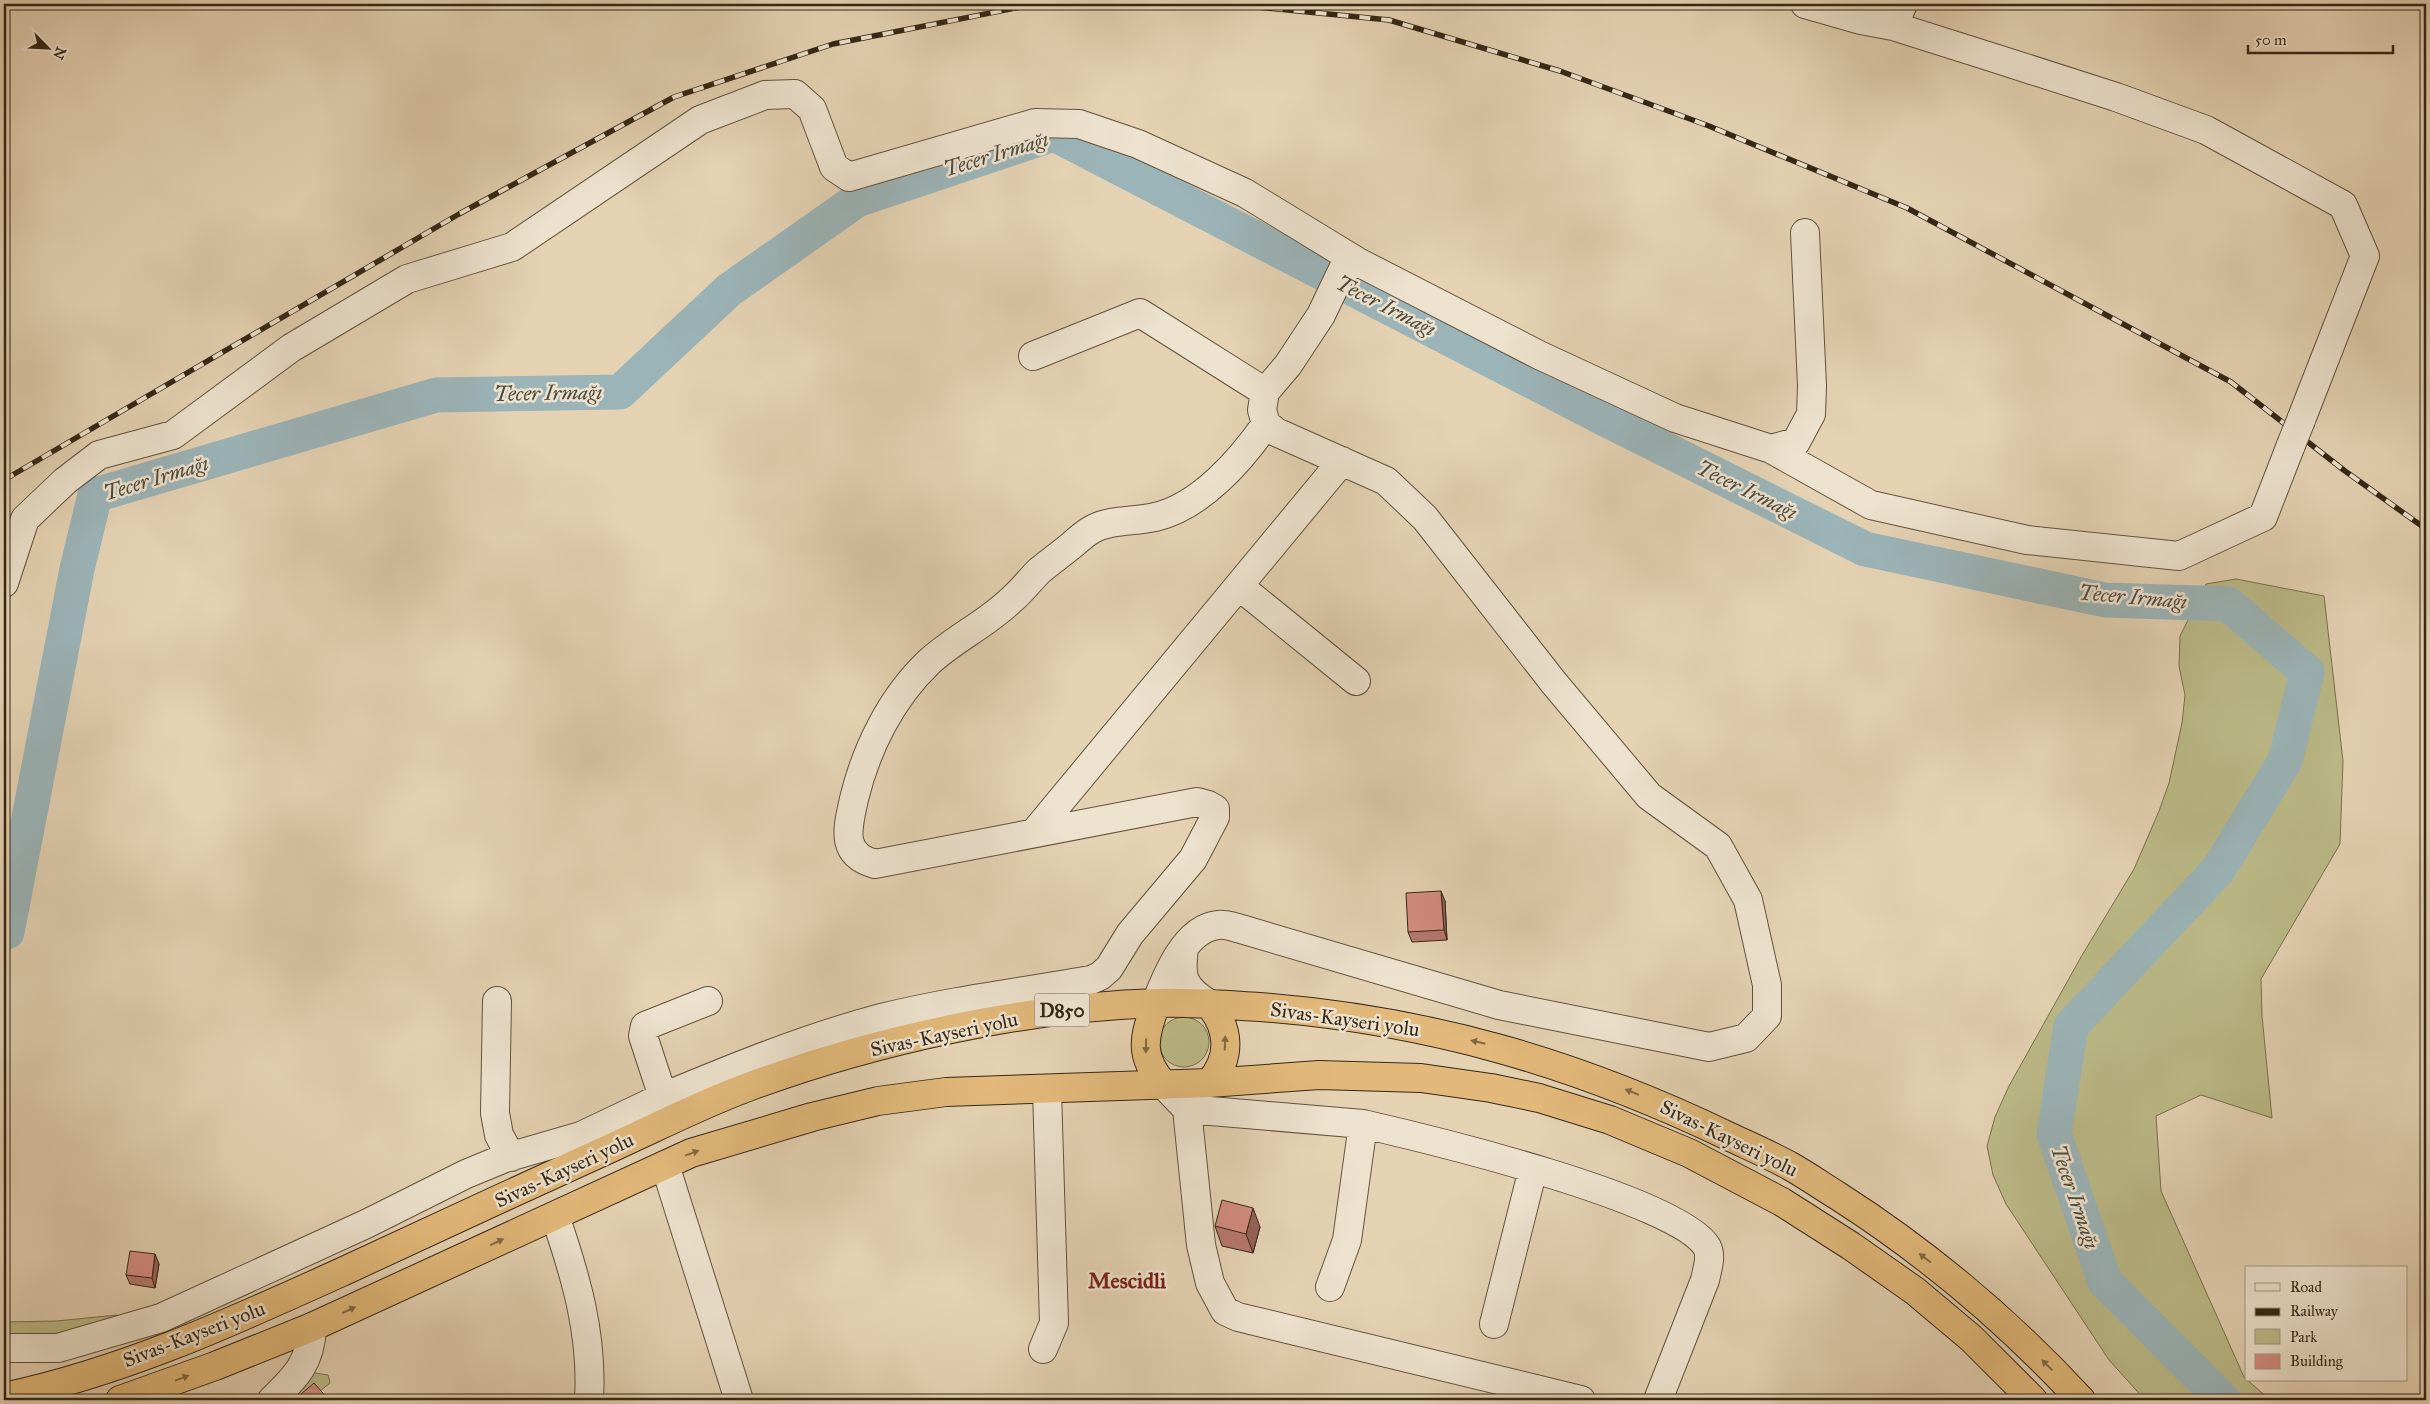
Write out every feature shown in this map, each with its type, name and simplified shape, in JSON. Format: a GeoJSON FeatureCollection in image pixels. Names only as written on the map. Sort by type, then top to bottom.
{"type":"FeatureCollection","features":[{"type":"Feature","properties":{"kind":"highway","name":"Sivas-Kayseri yolu"},"geometry":{"type":"LineString","coordinates":[[4,1397],[94,1373],[220,1327],[667,1109],[745,1088],[839,1056],[940,1032],[1068,1009],[1156,1003],[1208,1003],[1321,1012],[1432,1031],[1492,1045],[1544,1061],[1666,1106],[1790,1166],[1871,1218],[1940,1269],[2010,1328],[2080,1400]]}},
{"type":"Feature","properties":{"kind":"highway"},"geometry":{"type":"LineString","coordinates":[[1156,1003],[1147,1031],[1145,1051],[1151,1068],[1164,1085]]}},
{"type":"Feature","properties":{"kind":"highway"},"geometry":{"type":"LineString","coordinates":[[1208,1003],[1222,1022],[1225,1037],[1224,1058],[1220,1068],[1209,1083]]}},
{"type":"Feature","properties":{"kind":"highway","name":"Sivas-Kayseri yolu"},"geometry":{"type":"LineString","coordinates":[[120,1400],[215,1366],[312,1327],[691,1153],[793,1122],[878,1101],[946,1092],[1209,1083],[1319,1075],[1421,1078],[1491,1088],[1539,1098],[1610,1120],[1689,1153],[1782,1202],[1915,1290],[1972,1338],[2033,1400]]}},
{"type":"Feature","properties":{"kind":"street"},"geometry":{"type":"LineString","coordinates":[[4,583],[25,519],[65,481],[99,455],[173,435],[291,348],[407,279],[512,247],[700,120],[765,95],[795,94],[812,109],[834,167],[849,177],[1035,123],[1079,124],[1138,144],[1245,193],[1351,266],[1675,418],[1772,449],[1871,505],[2027,540],[2179,556],[2263,517],[2365,256],[2343,205],[2206,130],[2116,98],[1898,15],[1861,20],[1805,4]]}},
{"type":"Feature","properties":{"kind":"street"},"geometry":{"type":"LineString","coordinates":[[1772,449],[1796,442],[1811,414],[1812,386],[1805,233]]}},
{"type":"Feature","properties":{"kind":"street"},"geometry":{"type":"LineString","coordinates":[[1156,1003],[1170,971],[1184,948],[1193,938],[1209,927],[1227,925],[1499,1005],[1709,1047],[1746,1038],[1767,1016],[1768,985],[1748,900],[1718,846],[1649,796],[1554,683],[1425,518],[1386,481],[1276,432],[1266,424],[1262,410],[1265,392],[1288,364],[1351,266]]}},
{"type":"Feature","properties":{"kind":"street"},"geometry":{"type":"LineString","coordinates":[[1033,356],[1140,313],[1265,392]]}},
{"type":"Feature","properties":{"kind":"street"},"geometry":{"type":"LineString","coordinates":[[4,1348],[58,1348],[161,1318],[366,1224],[466,1174],[511,1157],[667,1109],[751,1060],[818,1037],[882,1018],[954,1003],[1091,980],[1100,976],[1109,968],[1130,934],[1193,859],[1215,817],[1215,809],[1208,804],[1197,802],[875,864],[865,861],[858,856],[852,848],[847,834],[857,787],[873,742],[889,712],[908,685],[929,662],[991,618],[1039,571],[1092,529],[1112,523],[1154,518],[1169,513],[1188,502],[1240,459],[1266,424]]}},
{"type":"Feature","properties":{"kind":"street"},"geometry":{"type":"LineString","coordinates":[[1034,833],[1342,461]]}},
{"type":"Feature","properties":{"kind":"street"},"geometry":{"type":"LineString","coordinates":[[1239,586],[1356,681]]}},
{"type":"Feature","properties":{"kind":"street"},"geometry":{"type":"LineString","coordinates":[[1184,948],[1182,960],[1184,980],[1192,993],[1208,1003]]}},
{"type":"Feature","properties":{"kind":"street"},"geometry":{"type":"LineString","coordinates":[[667,1109],[643,1036],[646,1026],[708,1000]]}},
{"type":"Feature","properties":{"kind":"street"},"geometry":{"type":"LineString","coordinates":[[497,1001],[495,1113],[499,1135],[511,1157]]}},
{"type":"Feature","properties":{"kind":"street"},"geometry":{"type":"LineString","coordinates":[[1187,1109],[1209,1083]]}},
{"type":"Feature","properties":{"kind":"street"},"geometry":{"type":"LineString","coordinates":[[1164,1085],[1187,1109],[1201,1245],[1210,1282],[1226,1311],[1238,1317],[1581,1400]]}},
{"type":"Feature","properties":{"kind":"street"},"geometry":{"type":"LineString","coordinates":[[1043,1349],[1054,1323],[1047,1090]]}},
{"type":"Feature","properties":{"kind":"street"},"geometry":{"type":"LineString","coordinates":[[1187,1109],[1363,1124],[1430,1140],[1533,1169],[1608,1194],[1684,1225],[1697,1235],[1708,1248],[1709,1261],[1705,1280],[1658,1400]]}},
{"type":"Feature","properties":{"kind":"street"},"geometry":{"type":"LineString","coordinates":[[1330,1287],[1347,1240],[1363,1124]]}},
{"type":"Feature","properties":{"kind":"street"},"geometry":{"type":"LineString","coordinates":[[665,1165],[739,1400]]}},
{"type":"Feature","properties":{"kind":"street"},"geometry":{"type":"LineString","coordinates":[[1494,1324],[1533,1169]]}},
{"type":"Feature","properties":{"kind":"street"},"geometry":{"type":"LineString","coordinates":[[555,1216],[576,1277],[584,1316],[589,1351],[589,1400]]}},
{"type":"Feature","properties":{"kind":"street"},"geometry":{"type":"LineString","coordinates":[[272,1400],[294,1378],[305,1362],[311,1344],[312,1327]]}},
{"type":"Feature","properties":{"kind":"green space"},"geometry":{"type":"Polygon","coordinates":[[[2236,579],[2324,596],[2343,761],[2340,844],[2261,979],[2262,1016],[2272,1118],[2201,1095],[2156,1116],[2161,1191],[2245,1378],[2245,1382],[2250,1382],[2270,1400],[2145,1400],[2109,1360],[2006,1204],[1993,1175],[1987,1146],[1995,1117],[2009,1086],[2081,957],[2134,869],[2159,811],[2169,783],[2182,723],[2185,695],[2179,666],[2180,636],[2206,584],[2236,579]]]}},
{"type":"Feature","properties":{"kind":"green space"},"geometry":{"type":"Polygon","coordinates":[[[1189,1017],[1202,1024],[1208,1032],[1208,1052],[1202,1060],[1194,1066],[1179,1067],[1166,1060],[1160,1052],[1159,1037],[1166,1024],[1174,1018],[1189,1017]]]}},
{"type":"Feature","properties":{"kind":"green space"},"geometry":{"type":"Polygon","coordinates":[[[117,1315],[122,1321],[60,1341],[4,1342],[4,1322],[57,1321],[117,1315]]]}},
{"type":"Feature","properties":{"kind":"green space"},"geometry":{"type":"Polygon","coordinates":[[[315,1373],[328,1375],[330,1383],[309,1400],[285,1400],[315,1373]]]}},
{"type":"Feature","properties":{"kind":"building"},"geometry":{"type":"Polygon","coordinates":[[[1441,891],[1444,930],[1408,932],[1406,893],[1441,891]]]}},
{"type":"Feature","properties":{"kind":"building"},"geometry":{"type":"Polygon","coordinates":[[[1222,1200],[1253,1208],[1246,1234],[1215,1226],[1222,1200]]]}},
{"type":"Feature","properties":{"kind":"building"},"geometry":{"type":"Polygon","coordinates":[[[130,1251],[155,1254],[152,1278],[126,1275],[130,1251]]]}},
{"type":"Feature","properties":{"kind":"building"},"geometry":{"type":"Polygon","coordinates":[[[314,1383],[329,1400],[294,1400],[314,1383]]]}},
{"type":"Feature","properties":{"kind":"waterway","name":"Tecer Irmağı"},"geometry":{"type":"LineString","coordinates":[[4,933],[7,932],[77,569],[95,495],[436,395],[620,392],[729,290],[857,200],[1054,134],[1601,417],[1865,549],[2105,600],[2228,604],[2307,672],[2285,761],[2218,870],[2071,1026],[2054,1134],[2105,1282],[2223,1400]]}},
{"type":"Feature","properties":{"kind":"railway"},"geometry":{"type":"LineString","coordinates":[[4,480],[459,214],[674,97],[833,44],[1031,5],[1154,4]]}},
{"type":"Feature","properties":{"kind":"railway"},"geometry":{"type":"LineString","coordinates":[[1228,4],[1389,20],[1560,71],[1709,126],[1907,208],[2231,382],[2345,471],[2426,529]]}},
{"type":"Feature","properties":{"kind":"district","name":"Mescidli"},"geometry":{"type":"Point","coordinates":[1127,1280]}}]}
